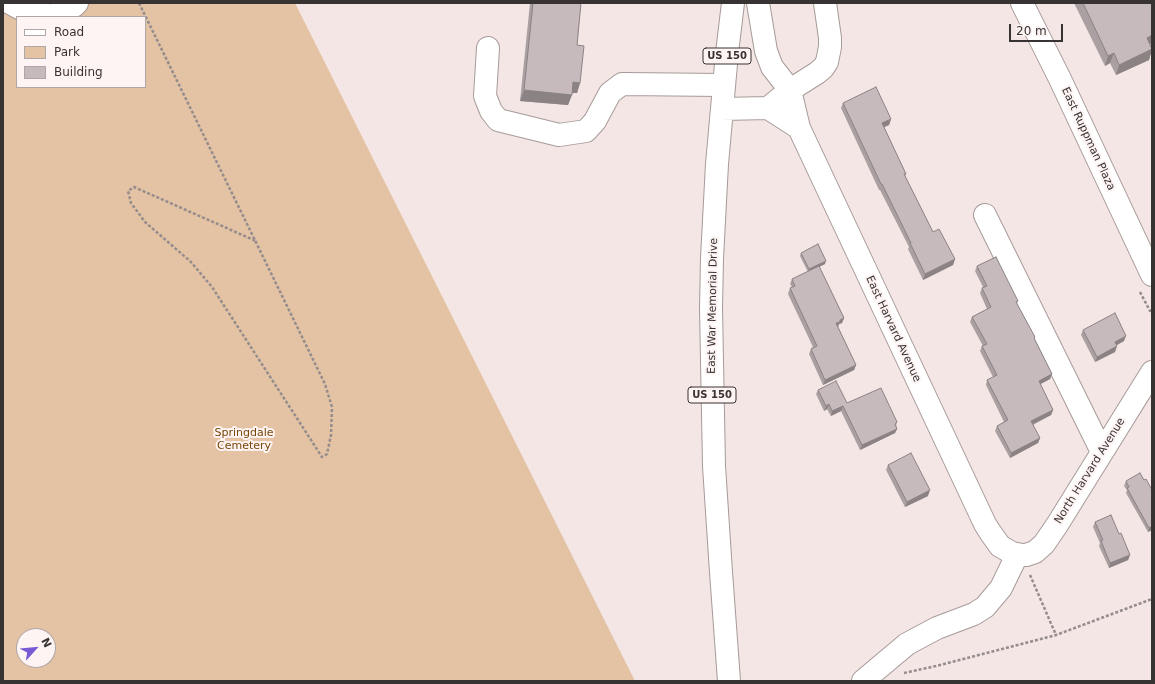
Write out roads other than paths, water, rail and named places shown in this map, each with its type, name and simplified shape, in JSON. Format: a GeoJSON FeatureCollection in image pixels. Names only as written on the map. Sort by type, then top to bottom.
{"type":"FeatureCollection","features":[{"type":"Feature","properties":{"kind":"main road"},"geometry":{"type":"LineString","coordinates":[[10,3],[19,8],[51,16],[74,6],[77,3]]}},
{"type":"Feature","properties":{"kind":"main road","name":"East War Memorial Drive"},"geometry":{"type":"LineString","coordinates":[[729,681],[714,466],[712,258],[722,109],[733,3]]}},
{"type":"Feature","properties":{"kind":"main road"},"geometry":{"type":"LineString","coordinates":[[758,3],[766,51],[772,67],[790,90]]}},
{"type":"Feature","properties":{"kind":"main road"},"geometry":{"type":"LineString","coordinates":[[768,108],[790,90],[818,73],[827,62],[830,38],[825,3]]}},
{"type":"Feature","properties":{"kind":"main road","name":"East Ruppman Plaza"},"geometry":{"type":"LineString","coordinates":[[1022,3],[1060,79],[1152,275]]}},
{"type":"Feature","properties":{"kind":"main road"},"geometry":{"type":"LineString","coordinates":[[488,48],[485,96],[491,111],[498,120],[559,135],[586,131],[595,121],[610,93],[622,84],[724,85]]}},
{"type":"Feature","properties":{"kind":"main road","name":"East Harvard Avenue"},"geometry":{"type":"LineString","coordinates":[[790,90],[799,128],[988,528],[1000,546],[1019,555]]}},
{"type":"Feature","properties":{"kind":"main road"},"geometry":{"type":"LineString","coordinates":[[722,109],[768,108],[799,128]]}},
{"type":"Feature","properties":{"kind":"main road"},"geometry":{"type":"LineString","coordinates":[[985,215],[1102,452]]}},
{"type":"Feature","properties":{"kind":"main road","name":"North Harvard Avenue"},"geometry":{"type":"LineString","coordinates":[[1019,555],[1026,555],[1035,552],[1049,538],[1152,372]]}},
{"type":"Feature","properties":{"kind":"main road"},"geometry":{"type":"LineString","coordinates":[[863,681],[907,644],[937,628],[974,614],[985,607],[1001,588],[1019,555]]}},
{"type":"Feature","properties":{"kind":"park label","name":"Springdale Cemetery"},"geometry":{"type":"Point","coordinates":[244,439]}}]}
